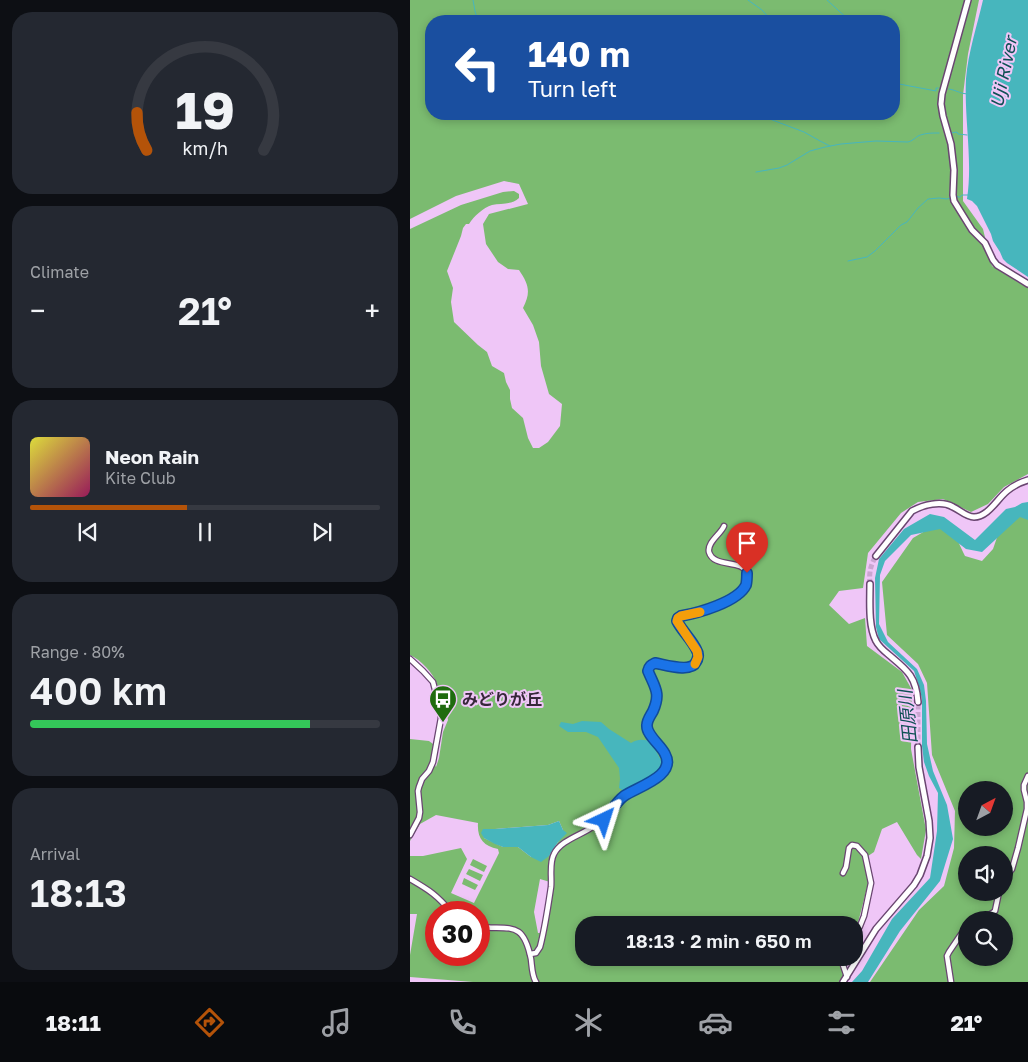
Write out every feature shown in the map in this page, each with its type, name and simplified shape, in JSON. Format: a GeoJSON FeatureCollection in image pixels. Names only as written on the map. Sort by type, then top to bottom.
{"type":"FeatureCollection","features":[{"type":"Feature","properties":{"kind":"main road"},"geometry":{"type":"LineString","coordinates":[[968,0],[942,94],[941,104],[951,144],[954,170],[954,200],[972,230],[985,243],[997,265],[1028,284]]}},
{"type":"Feature","properties":{"kind":"main road"},"geometry":{"type":"LineString","coordinates":[[876,556],[912,511],[919,507],[946,503],[966,515],[973,517],[981,516],[1009,489],[1028,480]]}},
{"type":"Feature","properties":{"kind":"main road"},"geometry":{"type":"LineString","coordinates":[[870,584],[871,629],[875,639],[879,646],[911,676],[918,690],[918,702]]}},
{"type":"Feature","properties":{"kind":"main road"},"geometry":{"type":"LineString","coordinates":[[843,982],[876,929],[914,885],[927,856],[930,838],[929,820],[919,767],[918,747]]}},
{"type":"Feature","properties":{"kind":"street"},"geometry":{"type":"LineString","coordinates":[[530,954],[536,953],[540,947],[550,892],[554,853],[562,844],[604,820],[624,796],[657,778],[667,765],[668,760],[665,752],[646,728],[657,702],[656,689],[648,671],[651,664],[655,663],[687,668],[692,667],[698,657],[697,651],[677,621],[678,618],[720,605],[737,595],[746,585],[747,573],[744,569],[740,566],[716,560],[710,554],[710,544],[724,526]]}},
{"type":"Feature","properties":{"kind":"street"},"geometry":{"type":"LineString","coordinates":[[410,659],[433,682],[441,718],[433,762],[429,771],[422,779],[418,791],[419,818],[410,834]]}},
{"type":"Feature","properties":{"kind":"street"},"geometry":{"type":"LineString","coordinates":[[1013,866],[1027,810],[1024,785],[1028,776]]}},
{"type":"Feature","properties":{"kind":"street"},"geometry":{"type":"LineString","coordinates":[[843,873],[846,868],[849,848],[852,845],[857,846],[865,855],[871,883],[863,918]]}},
{"type":"Feature","properties":{"kind":"street"},"geometry":{"type":"LineString","coordinates":[[410,878],[442,901]]}},
{"type":"Feature","properties":{"kind":"street"},"geometry":{"type":"LineString","coordinates":[[490,928],[515,929],[521,933],[530,954],[536,982]]}},
{"type":"Feature","properties":{"kind":"street"},"geometry":{"type":"LineString","coordinates":[[951,982],[947,956],[958,938]]}},
{"type":"Feature","properties":{"kind":"street"},"geometry":{"type":"LineString","coordinates":[[844,966],[847,977]]}},
{"type":"Feature","properties":{"kind":"shaded area"},"geometry":{"type":"Polygon","coordinates":[[[410,0],[979,0],[968,54],[963,95],[963,201],[983,229],[992,266],[1028,288],[1028,474],[1004,487],[988,504],[971,512],[943,499],[918,502],[901,513],[868,553],[863,588],[839,591],[829,605],[849,624],[865,618],[867,646],[902,672],[912,690],[911,749],[926,830],[921,859],[897,822],[882,829],[874,852],[865,858],[869,880],[860,916],[575,916],[575,966],[843,966],[844,976],[839,982],[473,982],[410,977],[410,955],[417,914],[410,914],[410,856],[423,856],[461,848],[467,859],[451,893],[469,901],[425,901],[425,966],[490,966],[490,901],[475,901],[499,853],[498,849],[488,846],[482,840],[478,823],[436,815],[420,824],[410,841],[410,739],[429,741],[433,744],[432,758],[436,767],[443,732],[448,720],[438,687],[430,671],[410,655],[410,229],[461,205],[503,192],[514,191],[519,194],[519,198],[513,202],[485,208],[469,224],[466,224],[447,271],[453,288],[451,302],[454,322],[487,352],[492,366],[504,373],[510,390],[512,408],[523,418],[528,438],[533,448],[539,448],[548,442],[560,426],[562,404],[549,394],[541,366],[539,342],[533,325],[523,308],[528,293],[525,280],[519,270],[508,269],[498,262],[486,244],[483,224],[489,214],[528,204],[519,184],[504,181],[456,196],[410,219],[410,0]],[[559,821],[548,825],[483,829],[484,838],[503,847],[518,847],[531,857],[549,856],[563,830],[559,821]],[[540,879],[534,912],[538,933],[541,933],[550,882],[540,879]]]}},
{"type":"Feature","properties":{"kind":"shaded area"},"geometry":{"type":"Polygon","coordinates":[[[1028,513],[1028,982],[870,982],[919,910],[944,886],[954,848],[955,811],[932,755],[927,683],[918,664],[887,635],[882,582],[913,538],[932,527],[946,531],[954,536],[965,556],[982,561],[993,549],[1002,523],[1028,513]]]}},
{"type":"Feature","properties":{"kind":"shaded area"},"geometry":{"type":"Polygon","coordinates":[[[473,859],[487,866],[484,872],[470,865],[473,859]]]}},
{"type":"Feature","properties":{"kind":"shaded area"},"geometry":{"type":"Polygon","coordinates":[[[469,869],[483,875],[480,881],[466,874],[469,869]]]}},
{"type":"Feature","properties":{"kind":"shaded area"},"geometry":{"type":"Polygon","coordinates":[[[464,878],[478,885],[475,890],[462,884],[464,878]]]}},
{"type":"Feature","properties":{"kind":"water","name":"Uji River"},"geometry":{"type":"Polygon","coordinates":[[[983,0],[1028,0],[1028,277],[1003,259],[977,206],[967,199],[969,154],[966,79],[983,0]]]}},
{"type":"Feature","properties":{"kind":"water"},"geometry":{"type":"Polygon","coordinates":[[[1028,502],[1028,520],[1020,517],[982,552],[966,549],[940,529],[911,535],[885,561],[880,575],[879,624],[888,642],[917,669],[924,685],[927,744],[933,771],[947,805],[953,839],[940,881],[900,931],[868,982],[852,982],[862,971],[892,919],[930,878],[937,831],[938,793],[924,762],[922,699],[919,686],[914,671],[879,639],[876,627],[875,578],[879,559],[904,529],[930,514],[944,517],[975,540],[1006,509],[1028,502]]]}},
{"type":"Feature","properties":{"kind":"water"},"geometry":{"type":"Polygon","coordinates":[[[582,721],[601,722],[631,743],[641,740],[651,742],[664,766],[654,776],[624,791],[619,788],[619,768],[598,737],[586,732],[568,732],[559,726],[561,722],[573,724],[582,721]]]}},
{"type":"Feature","properties":{"kind":"water"},"geometry":{"type":"Polygon","coordinates":[[[559,821],[563,830],[567,833],[558,842],[549,856],[541,862],[518,847],[503,847],[495,844],[484,838],[481,833],[483,829],[548,825],[559,821]]]}},
{"type":"Feature","properties":{"kind":"waterway"},"geometry":{"type":"LineString","coordinates":[[473,0],[476,15]]}},
{"type":"Feature","properties":{"kind":"waterway"},"geometry":{"type":"LineString","coordinates":[[748,0],[767,15]]}},
{"type":"Feature","properties":{"kind":"waterway"},"geometry":{"type":"LineString","coordinates":[[827,0],[843,15]]}},
{"type":"Feature","properties":{"kind":"waterway"},"geometry":{"type":"LineString","coordinates":[[900,84],[936,91],[936,88],[938,88]]}},
{"type":"Feature","properties":{"kind":"waterway"},"geometry":{"type":"LineString","coordinates":[[949,89],[967,94]]}},
{"type":"Feature","properties":{"kind":"waterway"},"geometry":{"type":"LineString","coordinates":[[772,120],[804,132],[830,146]]}},
{"type":"Feature","properties":{"kind":"waterway"},"geometry":{"type":"LineString","coordinates":[[951,133],[957,132],[958,134],[967,135]]}},
{"type":"Feature","properties":{"kind":"waterway"},"geometry":{"type":"LineString","coordinates":[[756,172],[779,168],[810,151],[825,147],[876,141],[908,142],[923,134],[939,133]]}},
{"type":"Feature","properties":{"kind":"waterway"},"geometry":{"type":"LineString","coordinates":[[956,195],[958,197],[969,195]]}},
{"type":"Feature","properties":{"kind":"waterway"},"geometry":{"type":"LineString","coordinates":[[848,261],[867,257],[875,251],[901,225],[907,222],[928,199],[950,198]]}},
{"type":"Feature","properties":{"kind":"tunnel"},"geometry":{"type":"LineString","coordinates":[[870,584],[870,570],[876,556]]}},
{"type":"Feature","properties":{"kind":"tunnel"},"geometry":{"type":"LineString","coordinates":[[918,702],[918,747]]}},
{"type":"Feature","properties":{"kind":"slow traffic"},"geometry":{"type":"LineString","coordinates":[[695,664],[698,657],[697,651],[677,621],[681,616],[700,612]]}},
{"type":"Feature","properties":{"kind":"place","name":"みどりが丘"},"geometry":{"type":"Point","coordinates":[443,723]}},
{"type":"Feature","properties":{"kind":"route"},"geometry":{"type":"LineString","coordinates":[[604,820],[624,796],[657,778],[667,765],[668,760],[665,752],[646,728],[657,702],[656,689],[648,671],[649,667],[655,663],[687,668],[692,667],[698,657],[697,651],[677,621],[678,618],[720,605],[737,595],[746,585],[747,573]]}},
{"type":"Feature","properties":{"kind":"water label","name":"田原川"},"geometry":{"type":"Point","coordinates":[907,717]}}]}
